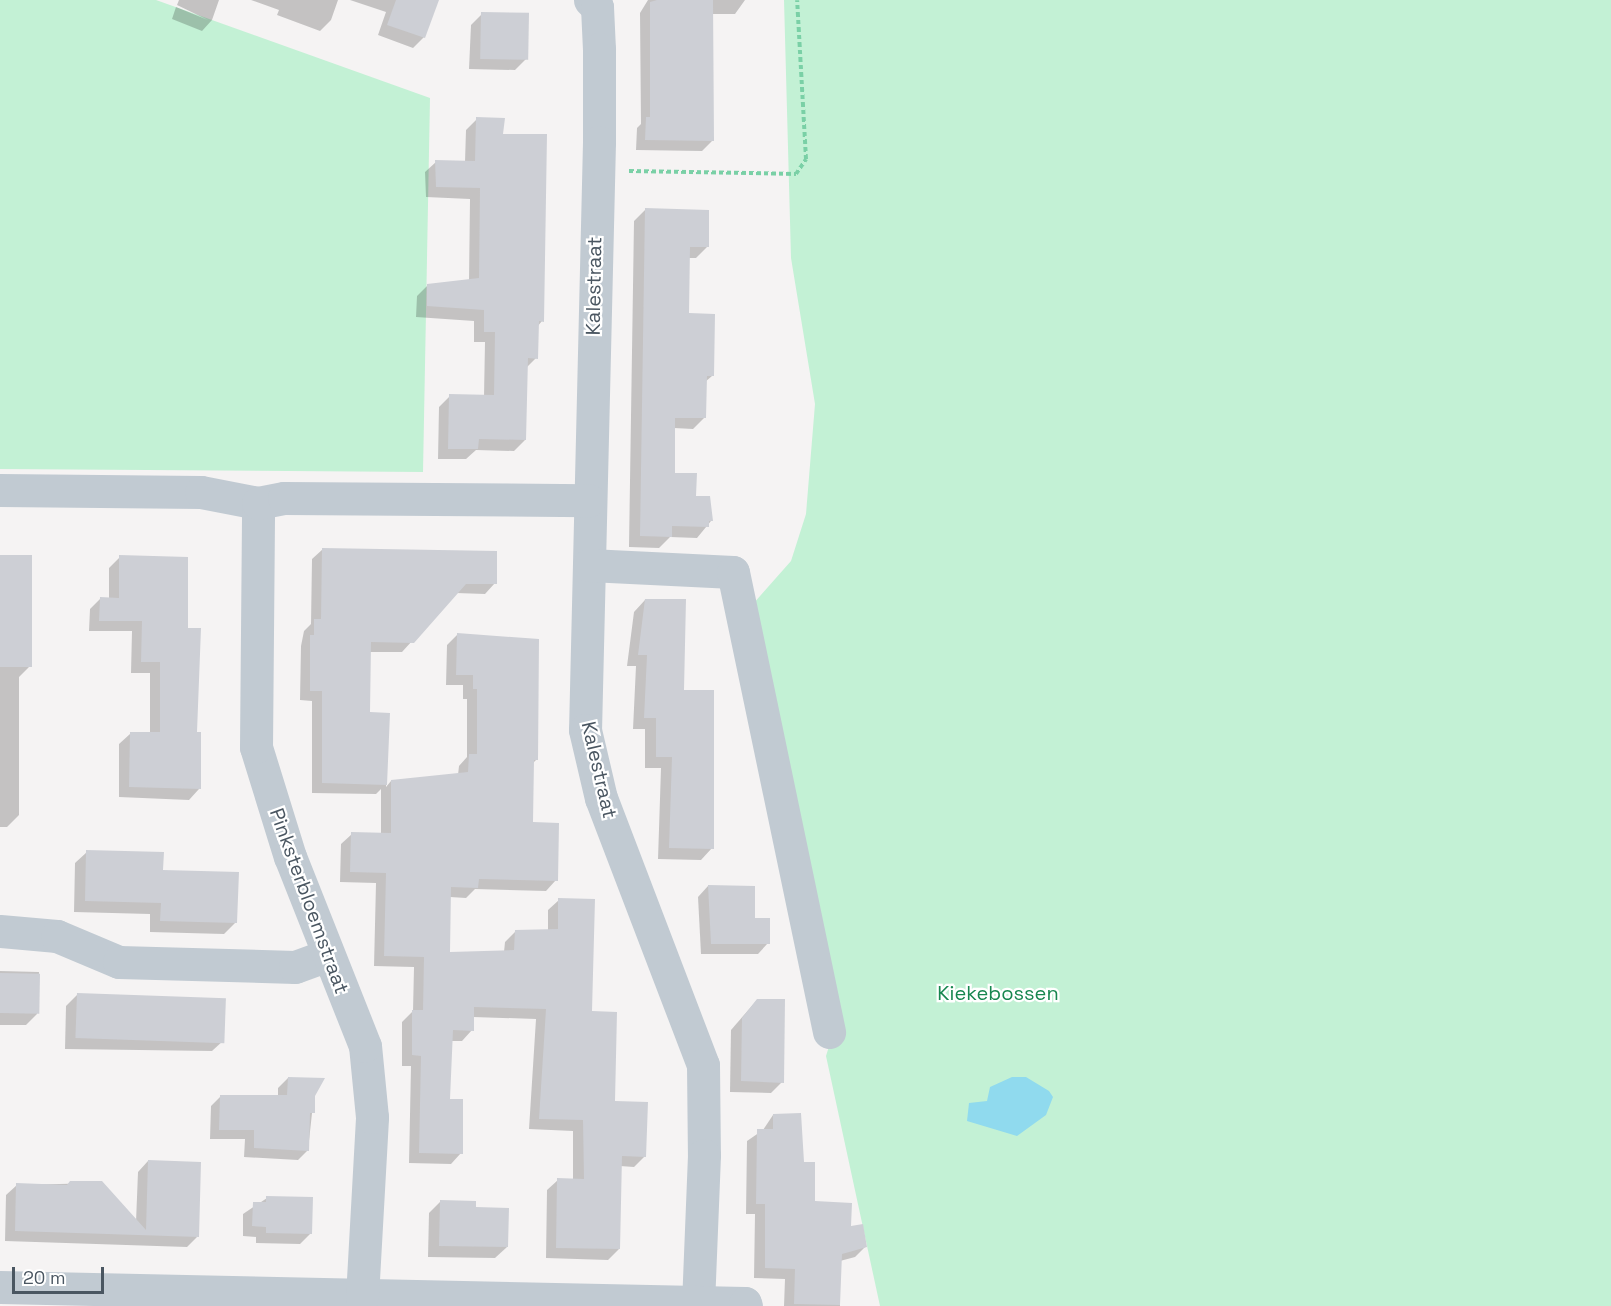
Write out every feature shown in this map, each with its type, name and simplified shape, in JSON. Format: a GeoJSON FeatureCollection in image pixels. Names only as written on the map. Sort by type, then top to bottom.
{"type":"FeatureCollection","features":[{"type":"Feature","properties":{"kind":"street","name":"Kalestraat"},"geometry":{"type":"LineString","coordinates":[[590,0],[597,7],[599,49],[585,730],[601,798],[702,1065],[704,1155],[698,1302]]}},
{"type":"Feature","properties":{"kind":"street"},"geometry":{"type":"LineString","coordinates":[[0,490],[201,492],[258,503],[284,498],[589,500]]}},
{"type":"Feature","properties":{"kind":"street","name":"Pinksterbloemstraat"},"geometry":{"type":"LineString","coordinates":[[258,503],[256,747],[290,857],[365,1046],[372,1118],[362,1297]]}},
{"type":"Feature","properties":{"kind":"street"},"geometry":{"type":"LineString","coordinates":[[589,565],[734,572],[829,1032]]}},
{"type":"Feature","properties":{"kind":"street"},"geometry":{"type":"LineString","coordinates":[[0,931],[57,936],[119,962],[295,967],[328,955]]}},
{"type":"Feature","properties":{"kind":"street"},"geometry":{"type":"LineString","coordinates":[[0,1287],[362,1297],[745,1303],[746,1306]]}},
{"type":"Feature","properties":{"kind":"path"},"geometry":{"type":"LineString","coordinates":[[597,171],[796,174],[806,159],[797,0]]}},
{"type":"Feature","properties":{"kind":"green space"},"geometry":{"type":"Polygon","coordinates":[[[0,0],[156,0],[430,98],[423,472],[0,469],[0,0]]]}},
{"type":"Feature","properties":{"kind":"green space","name":"Kiekebossen"},"geometry":{"type":"Polygon","coordinates":[[[784,0],[1611,0],[1611,1306],[880,1306],[826,1056],[831,1040],[753,604],[791,561],[806,514],[815,404],[791,258],[784,0]]]}},
{"type":"Feature","properties":{"kind":"water"},"geometry":{"type":"Polygon","coordinates":[[[1012,1077],[1026,1077],[1049,1091],[1053,1097],[1046,1115],[1017,1136],[967,1121],[969,1103],[987,1101],[990,1087],[1012,1077]]]}},
{"type":"Feature","properties":{"kind":"building"},"geometry":{"type":"Polygon","coordinates":[[[396,0],[439,0],[425,38],[387,25],[396,0]]]}},
{"type":"Feature","properties":{"kind":"building"},"geometry":{"type":"Polygon","coordinates":[[[713,0],[714,141],[645,140],[646,117],[650,117],[650,2],[713,0]]]}},
{"type":"Feature","properties":{"kind":"building"},"geometry":{"type":"Polygon","coordinates":[[[481,12],[529,13],[528,60],[480,59],[481,12]]]}},
{"type":"Feature","properties":{"kind":"building"},"geometry":{"type":"Polygon","coordinates":[[[476,117],[505,118],[503,134],[547,134],[544,322],[539,321],[538,359],[528,358],[526,440],[479,439],[478,449],[448,449],[449,394],[494,395],[495,332],[484,332],[484,310],[427,306],[427,284],[479,278],[480,188],[436,187],[435,160],[475,161],[476,117]]]}},
{"type":"Feature","properties":{"kind":"building"},"geometry":{"type":"Polygon","coordinates":[[[645,208],[709,210],[709,247],[690,247],[689,313],[715,314],[714,376],[707,376],[706,418],[675,418],[675,473],[697,473],[696,496],[710,496],[713,521],[709,521],[709,527],[672,526],[672,537],[640,536],[645,208]]]}},
{"type":"Feature","properties":{"kind":"building"},"geometry":{"type":"Polygon","coordinates":[[[322,548],[497,551],[497,584],[466,584],[414,643],[371,642],[370,712],[390,713],[387,785],[322,783],[322,691],[310,691],[310,635],[314,635],[314,619],[321,619],[322,548]]]}},
{"type":"Feature","properties":{"kind":"building"},"geometry":{"type":"Polygon","coordinates":[[[0,555],[32,555],[32,667],[0,667],[0,555]]]}},
{"type":"Feature","properties":{"kind":"building"},"geometry":{"type":"Polygon","coordinates":[[[119,555],[188,557],[188,628],[201,628],[197,732],[201,732],[201,789],[129,787],[130,732],[160,732],[160,662],[141,662],[142,621],[99,621],[100,597],[119,598],[119,555]]]}},
{"type":"Feature","properties":{"kind":"building"},"geometry":{"type":"Polygon","coordinates":[[[645,599],[686,599],[684,690],[714,690],[714,849],[669,848],[672,757],[656,757],[656,718],[644,718],[647,655],[638,655],[645,599]]]}},
{"type":"Feature","properties":{"kind":"building"},"geometry":{"type":"Polygon","coordinates":[[[457,633],[539,639],[538,760],[534,760],[533,822],[559,823],[558,881],[479,879],[478,888],[451,887],[450,952],[514,950],[515,930],[558,929],[558,898],[595,899],[592,1011],[617,1012],[615,1101],[648,1102],[646,1157],[622,1156],[620,1249],[556,1248],[557,1178],[584,1179],[583,1120],[539,1119],[546,1009],[474,1007],[474,1031],[453,1030],[450,1099],[463,1099],[463,1154],[419,1153],[421,1056],[412,1055],[412,1010],[423,1010],[424,957],[384,956],[386,873],[350,872],[351,832],[391,833],[391,780],[468,772],[469,754],[477,754],[477,689],[473,689],[473,675],[456,675],[457,633]]]}},
{"type":"Feature","properties":{"kind":"building"},"geometry":{"type":"Polygon","coordinates":[[[86,850],[164,852],[163,870],[239,872],[237,923],[160,921],[161,903],[85,901],[86,850]]]}},
{"type":"Feature","properties":{"kind":"building"},"geometry":{"type":"Polygon","coordinates":[[[708,885],[755,886],[755,918],[770,918],[770,944],[711,944],[708,885]]]}},
{"type":"Feature","properties":{"kind":"building"},"geometry":{"type":"Polygon","coordinates":[[[0,973],[40,974],[39,1014],[0,1013],[0,973]]]}},
{"type":"Feature","properties":{"kind":"building"},"geometry":{"type":"Polygon","coordinates":[[[77,993],[226,998],[224,1043],[75,1038],[77,993]]]}},
{"type":"Feature","properties":{"kind":"building"},"geometry":{"type":"Polygon","coordinates":[[[757,999],[785,999],[784,1083],[741,1081],[742,1018],[757,999]]]}},
{"type":"Feature","properties":{"kind":"building"},"geometry":{"type":"Polygon","coordinates":[[[288,1077],[325,1078],[315,1096],[315,1113],[310,1113],[309,1151],[254,1148],[254,1130],[219,1130],[220,1095],[287,1095],[288,1077]]]}},
{"type":"Feature","properties":{"kind":"building"},"geometry":{"type":"Polygon","coordinates":[[[801,1113],[804,1162],[815,1162],[815,1201],[852,1203],[851,1226],[863,1224],[867,1247],[842,1254],[840,1305],[794,1304],[795,1269],[765,1268],[765,1204],[756,1204],[757,1129],[773,1129],[773,1114],[801,1113]]]}},
{"type":"Feature","properties":{"kind":"building"},"geometry":{"type":"Polygon","coordinates":[[[148,1160],[201,1162],[199,1237],[15,1231],[16,1183],[67,1185],[70,1181],[102,1181],[146,1230],[148,1160]]]}},
{"type":"Feature","properties":{"kind":"building"},"geometry":{"type":"Polygon","coordinates":[[[266,1196],[313,1197],[312,1234],[266,1233],[266,1227],[252,1226],[253,1202],[266,1202],[266,1196]]]}},
{"type":"Feature","properties":{"kind":"building"},"geometry":{"type":"Polygon","coordinates":[[[440,1200],[476,1201],[476,1207],[509,1208],[508,1247],[439,1246],[440,1200]]]}}]}
